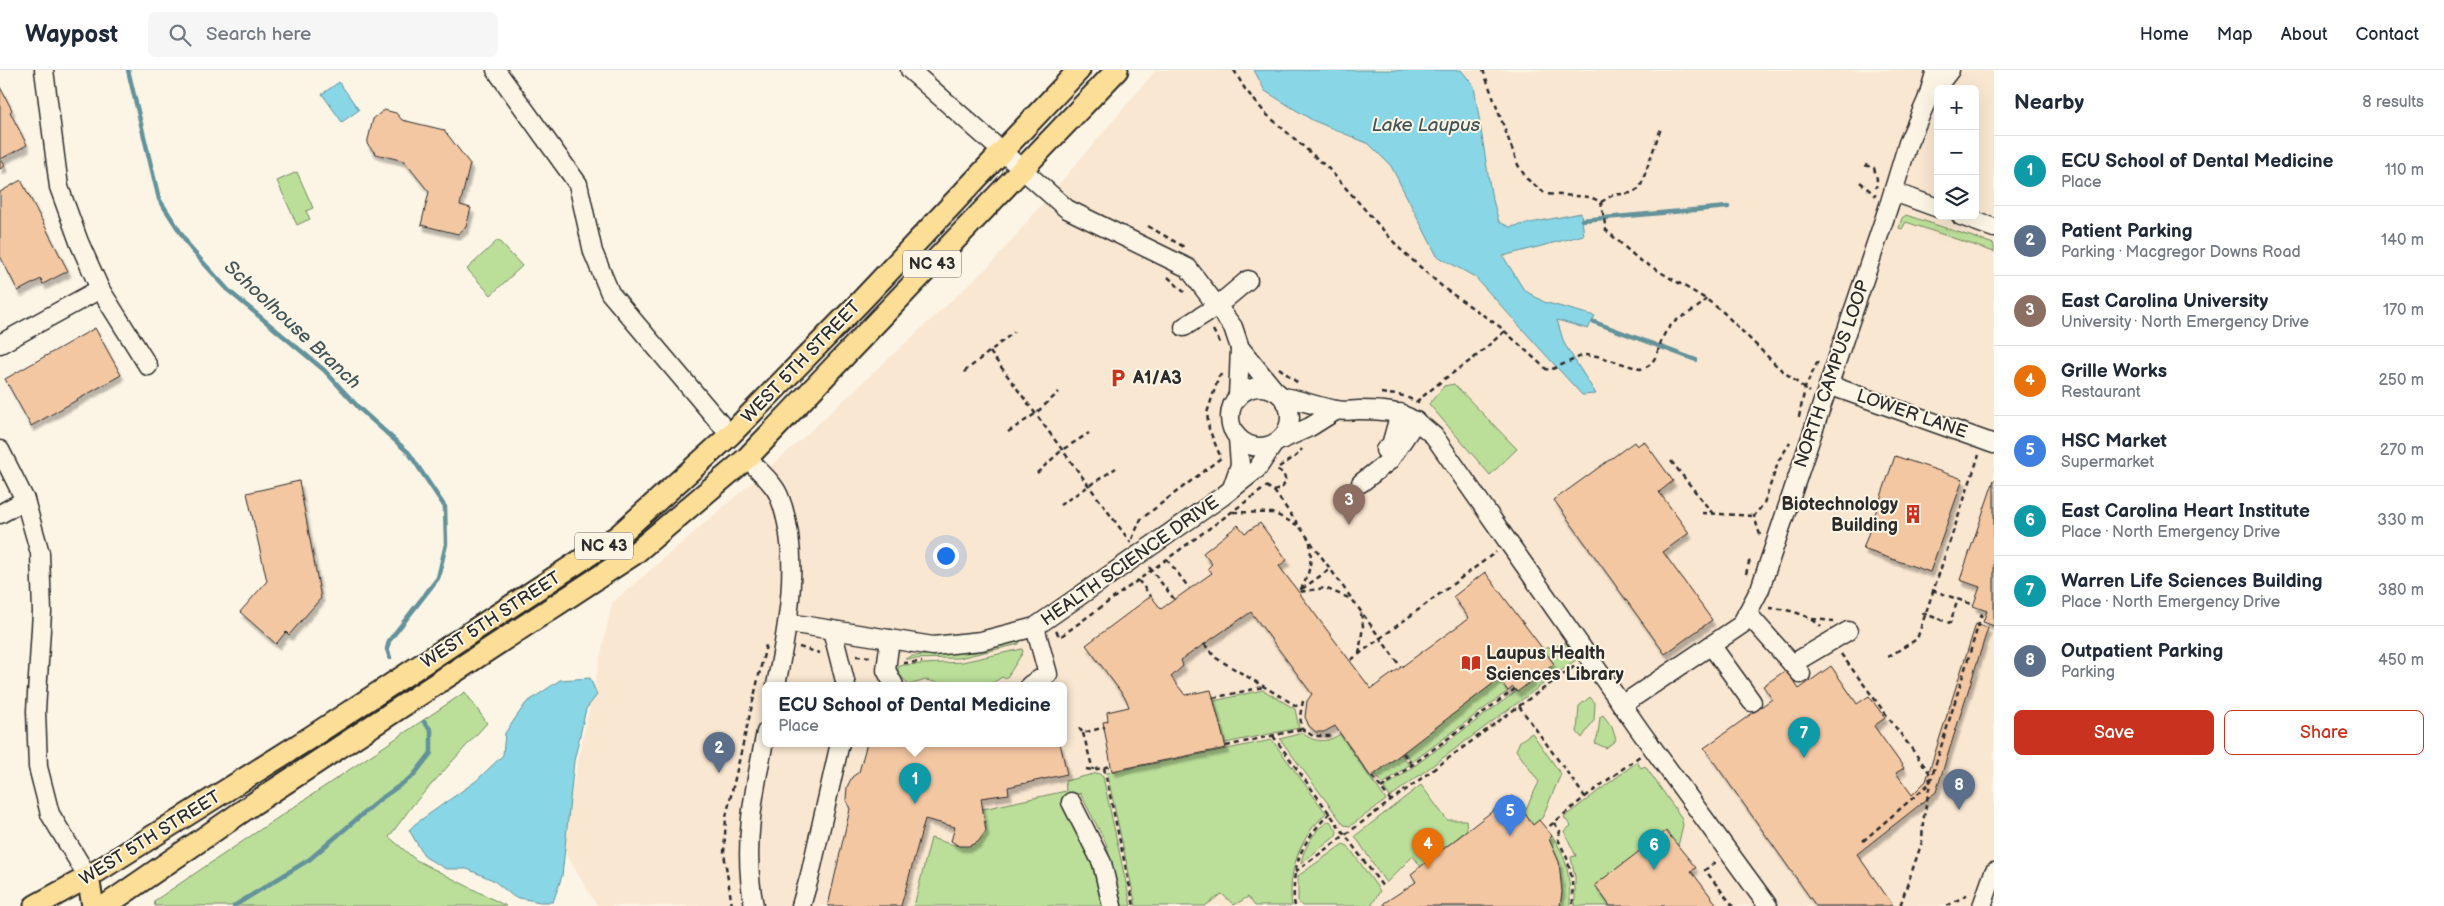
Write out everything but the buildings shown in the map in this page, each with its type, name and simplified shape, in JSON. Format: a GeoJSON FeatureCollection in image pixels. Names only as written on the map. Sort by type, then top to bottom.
{"type":"FeatureCollection","features":[{"type":"Feature","properties":{"kind":"main road","name":"WEST 5TH STREET"},"geometry":{"type":"LineString","coordinates":[[35,906],[88,876],[336,721],[618,536],[730,435],[1079,70]]}},
{"type":"Feature","properties":{"kind":"main road","name":"WEST 5TH STREET"},"geometry":{"type":"LineString","coordinates":[[116,902],[262,798],[634,554],[747,458],[1117,70]]}},
{"type":"Feature","properties":{"kind":"main road"},"geometry":{"type":"LineString","coordinates":[[88,876],[116,902]]}},
{"type":"Feature","properties":{"kind":"main road"},"geometry":{"type":"LineString","coordinates":[[88,876],[93,906]]}},
{"type":"Feature","properties":{"kind":"street"},"geometry":{"type":"LineString","coordinates":[[44,70],[59,187],[79,242],[100,289],[148,366]]}},
{"type":"Feature","properties":{"kind":"street"},"geometry":{"type":"LineString","coordinates":[[496,70],[578,184],[593,252],[610,293],[730,435]]}},
{"type":"Feature","properties":{"kind":"street"},"geometry":{"type":"LineString","coordinates":[[910,70],[1067,209],[1188,268],[1233,327],[1240,348],[1238,397],[1230,413],[1230,422],[1238,438],[1254,447],[1277,442],[1310,427],[1337,410]]}},
{"type":"Feature","properties":{"kind":"street","name":"NORTH CAMPUS LOOP"},"geometry":{"type":"LineString","coordinates":[[1622,705],[1741,625],[1760,589],[1894,192],[1908,143],[1927,100],[1936,70]]}},
{"type":"Feature","properties":{"kind":"street","name":"NORTH CAMPUS LOOP"},"geometry":{"type":"LineString","coordinates":[[1927,100],[1950,70]]}},
{"type":"Feature","properties":{"kind":"street"},"geometry":{"type":"LineString","coordinates":[[1894,192],[1934,207]]}},
{"type":"Feature","properties":{"kind":"street"},"geometry":{"type":"LineString","coordinates":[[1972,220],[1994,228]]}},
{"type":"Feature","properties":{"kind":"street"},"geometry":{"type":"LineString","coordinates":[[1184,327],[1217,306],[1248,280]]}},
{"type":"Feature","properties":{"kind":"street"},"geometry":{"type":"LineString","coordinates":[[0,344],[100,289]]}},
{"type":"Feature","properties":{"kind":"street"},"geometry":{"type":"LineString","coordinates":[[1240,348],[1279,394],[1290,414],[1286,432],[1277,442]]}},
{"type":"Feature","properties":{"kind":"street","name":"LOWER LANE"},"geometry":{"type":"LineString","coordinates":[[1829,384],[1989,442]]}},
{"type":"Feature","properties":{"kind":"street"},"geometry":{"type":"LineString","coordinates":[[1238,397],[1255,387],[1337,410],[1387,410],[1400,412],[1416,421],[1434,436],[1622,705],[1768,906]]}},
{"type":"Feature","properties":{"kind":"street"},"geometry":{"type":"LineString","coordinates":[[1400,412],[1391,445],[1357,478],[1390,461],[1416,421]]}},
{"type":"Feature","properties":{"kind":"street","name":"HEALTH SCIENCE DRIVE"},"geometry":{"type":"LineString","coordinates":[[1232,489],[1240,465],[1238,438]]}},
{"type":"Feature","properties":{"kind":"street","name":"HEALTH SCIENCE DRIVE"},"geometry":{"type":"LineString","coordinates":[[789,623],[933,646],[981,641],[1035,627],[1135,548],[1232,489],[1257,469],[1277,442]]}},
{"type":"Feature","properties":{"kind":"street"},"geometry":{"type":"LineString","coordinates":[[0,450],[25,500],[40,553],[42,612],[36,710],[38,767],[50,814],[88,876]]}},
{"type":"Feature","properties":{"kind":"street"},"geometry":{"type":"LineString","coordinates":[[747,458],[779,495],[787,528],[791,578],[789,623],[777,682]]}},
{"type":"Feature","properties":{"kind":"street"},"geometry":{"type":"LineString","coordinates":[[0,514],[25,500]]}},
{"type":"Feature","properties":{"kind":"street"},"geometry":{"type":"LineString","coordinates":[[1747,613],[1796,669],[1842,626]]}},
{"type":"Feature","properties":{"kind":"street"},"geometry":{"type":"LineString","coordinates":[[1035,627],[1048,674],[1035,682]]}},
{"type":"Feature","properties":{"kind":"street"},"geometry":{"type":"LineString","coordinates":[[832,630],[845,682]]}},
{"type":"Feature","properties":{"kind":"street"},"geometry":{"type":"LineString","coordinates":[[890,639],[886,670],[892,682]]}},
{"type":"Feature","properties":{"kind":"street"},"geometry":{"type":"LineString","coordinates":[[1711,645],[1752,702]]}},
{"type":"Feature","properties":{"kind":"street"},"geometry":{"type":"LineString","coordinates":[[754,906],[748,856],[753,793],[763,747]]}},
{"type":"Feature","properties":{"kind":"street"},"geometry":{"type":"LineString","coordinates":[[800,906],[810,875],[839,747]]}},
{"type":"Feature","properties":{"kind":"street"},"geometry":{"type":"LineString","coordinates":[[1071,802],[1102,862],[1112,906]]}},
{"type":"Feature","properties":{"kind":"street"},"geometry":{"type":"LineString","coordinates":[[1982,906],[1994,872]]}},
{"type":"Feature","properties":{"kind":"path"},"geometry":{"type":"LineString","coordinates":[[1234,70],[1245,89],[1266,114],[1328,168],[1400,249],[1444,289],[1505,331],[1543,368],[1550,370],[1575,357],[1591,355],[1640,369],[1646,368],[1653,362],[1666,331],[1683,314],[1698,309],[1706,299]]}},
{"type":"Feature","properties":{"kind":"path"},"geometry":{"type":"LineString","coordinates":[[1484,70],[1518,165],[1527,179],[1546,194],[1590,197],[1602,203]]}},
{"type":"Feature","properties":{"kind":"path"},"geometry":{"type":"LineString","coordinates":[[1602,203],[1613,195],[1632,193],[1640,188],[1661,128]]}},
{"type":"Feature","properties":{"kind":"path"},"geometry":{"type":"LineString","coordinates":[[1866,165],[1874,168],[1877,179],[1872,203]]}},
{"type":"Feature","properties":{"kind":"path"},"geometry":{"type":"LineString","coordinates":[[1602,203],[1606,230],[1638,259],[1706,299],[1740,328],[1778,367],[1805,388]]}},
{"type":"Feature","properties":{"kind":"path"},"geometry":{"type":"LineString","coordinates":[[1417,401],[1474,358],[1505,331]]}},
{"type":"Feature","properties":{"kind":"path"},"geometry":{"type":"LineString","coordinates":[[964,372],[1014,332]]}},
{"type":"Feature","properties":{"kind":"path"},"geometry":{"type":"LineString","coordinates":[[990,352],[1174,599]]}},
{"type":"Feature","properties":{"kind":"path"},"geometry":{"type":"LineString","coordinates":[[1798,422],[1805,388],[1818,360]]}},
{"type":"Feature","properties":{"kind":"path"},"geometry":{"type":"LineString","coordinates":[[1273,365],[1288,374],[1301,388]]}},
{"type":"Feature","properties":{"kind":"path"},"geometry":{"type":"LineString","coordinates":[[1135,548],[1141,519],[1221,458],[1209,429],[1207,413],[1219,376],[1226,372]]}},
{"type":"Feature","properties":{"kind":"path"},"geometry":{"type":"LineString","coordinates":[[1008,432],[1036,414],[1059,392]]}},
{"type":"Feature","properties":{"kind":"path"},"geometry":{"type":"LineString","coordinates":[[1037,473],[1062,450],[1089,433]]}},
{"type":"Feature","properties":{"kind":"path"},"geometry":{"type":"LineString","coordinates":[[1754,516],[1764,503],[1778,460],[1792,440]]}},
{"type":"Feature","properties":{"kind":"path"},"geometry":{"type":"LineString","coordinates":[[1888,656],[1916,639],[1923,614],[1989,442]]}},
{"type":"Feature","properties":{"kind":"path"},"geometry":{"type":"LineString","coordinates":[[1268,471],[1276,469],[1296,456],[1305,444]]}},
{"type":"Feature","properties":{"kind":"path"},"geometry":{"type":"LineString","coordinates":[[1671,461],[1713,514]]}},
{"type":"Feature","properties":{"kind":"path"},"geometry":{"type":"LineString","coordinates":[[1060,505],[1116,468]]}},
{"type":"Feature","properties":{"kind":"path"},"geometry":{"type":"LineString","coordinates":[[1274,491],[1282,488],[1286,481],[1283,473],[1276,469]]}},
{"type":"Feature","properties":{"kind":"path"},"geometry":{"type":"LineString","coordinates":[[1264,479],[1266,487],[1274,491],[1401,667]]}},
{"type":"Feature","properties":{"kind":"path"},"geometry":{"type":"LineString","coordinates":[[1056,631],[1060,637],[1266,487]]}},
{"type":"Feature","properties":{"kind":"path"},"geometry":{"type":"LineString","coordinates":[[1232,512],[1273,513],[1300,527]]}},
{"type":"Feature","properties":{"kind":"path"},"geometry":{"type":"LineString","coordinates":[[1702,513],[1754,516]]}},
{"type":"Feature","properties":{"kind":"path"},"geometry":{"type":"LineString","coordinates":[[1754,516],[1761,538]]}},
{"type":"Feature","properties":{"kind":"path"},"geometry":{"type":"LineString","coordinates":[[1299,592],[1307,580],[1311,568],[1310,541]]}},
{"type":"Feature","properties":{"kind":"path"},"geometry":{"type":"LineString","coordinates":[[1351,660],[1509,542]]}},
{"type":"Feature","properties":{"kind":"path"},"geometry":{"type":"LineString","coordinates":[[1122,548],[1135,548]]}},
{"type":"Feature","properties":{"kind":"path"},"geometry":{"type":"LineString","coordinates":[[1745,580],[1749,562],[1754,560],[1757,554]]}},
{"type":"Feature","properties":{"kind":"path"},"geometry":{"type":"LineString","coordinates":[[1167,559],[1189,588]]}},
{"type":"Feature","properties":{"kind":"path"},"geometry":{"type":"LineString","coordinates":[[1299,592],[1330,569]]}},
{"type":"Feature","properties":{"kind":"path"},"geometry":{"type":"LineString","coordinates":[[1138,580],[1151,596]]}},
{"type":"Feature","properties":{"kind":"path"},"geometry":{"type":"LineString","coordinates":[[1299,592],[1325,588],[1352,599]]}},
{"type":"Feature","properties":{"kind":"path"},"geometry":{"type":"LineString","coordinates":[[1932,590],[1974,605]]}},
{"type":"Feature","properties":{"kind":"path"},"geometry":{"type":"LineString","coordinates":[[1923,614],[1950,623],[1958,599]]}},
{"type":"Feature","properties":{"kind":"path"},"geometry":{"type":"LineString","coordinates":[[1863,841],[1930,783],[1983,610]]}},
{"type":"Feature","properties":{"kind":"path"},"geometry":{"type":"LineString","coordinates":[[1359,654],[1363,626],[1361,612]]}},
{"type":"Feature","properties":{"kind":"path"},"geometry":{"type":"LineString","coordinates":[[1811,619],[1842,626]]}},
{"type":"Feature","properties":{"kind":"path"},"geometry":{"type":"LineString","coordinates":[[1204,644],[1216,658],[1300,708]]}},
{"type":"Feature","properties":{"kind":"path"},"geometry":{"type":"LineString","coordinates":[[850,655],[872,657]]}},
{"type":"Feature","properties":{"kind":"path"},"geometry":{"type":"LineString","coordinates":[[1295,872],[1574,665],[1579,672]]}},
{"type":"Feature","properties":{"kind":"path"},"geometry":{"type":"LineString","coordinates":[[1213,698],[1264,687]]}},
{"type":"Feature","properties":{"kind":"path"},"geometry":{"type":"LineString","coordinates":[[1381,788],[1515,689]]}},
{"type":"Feature","properties":{"kind":"path"},"geometry":{"type":"LineString","coordinates":[[1302,729],[1300,708],[1303,701]]}},
{"type":"Feature","properties":{"kind":"path"},"geometry":{"type":"LineString","coordinates":[[1519,706],[1585,797]]}},
{"type":"Feature","properties":{"kind":"path"},"geometry":{"type":"LineString","coordinates":[[1084,733],[1105,727]]}},
{"type":"Feature","properties":{"kind":"path"},"geometry":{"type":"LineString","coordinates":[[1079,728],[1084,733],[1093,770]]}},
{"type":"Feature","properties":{"kind":"path"},"geometry":{"type":"LineString","coordinates":[[1226,746],[1302,729],[1313,736],[1331,736]]}},
{"type":"Feature","properties":{"kind":"path"},"geometry":{"type":"LineString","coordinates":[[1273,736],[1383,887]]}},
{"type":"Feature","properties":{"kind":"path"},"geometry":{"type":"LineString","coordinates":[[1403,753],[1412,765]]}},
{"type":"Feature","properties":{"kind":"path"},"geometry":{"type":"LineString","coordinates":[[1546,829],[1640,756]]}},
{"type":"Feature","properties":{"kind":"path"},"geometry":{"type":"LineString","coordinates":[[1086,769],[1093,770],[1111,766]]}},
{"type":"Feature","properties":{"kind":"path"},"geometry":{"type":"LineString","coordinates":[[1104,768],[1134,906]]}},
{"type":"Feature","properties":{"kind":"path"},"geometry":{"type":"LineString","coordinates":[[1372,776],[1391,801]]}},
{"type":"Feature","properties":{"kind":"path"},"geometry":{"type":"LineString","coordinates":[[1295,906],[1293,900],[1295,872],[1301,850],[1315,828],[1330,813]]}},
{"type":"Feature","properties":{"kind":"path"},"geometry":{"type":"LineString","coordinates":[[1554,823],[1560,831],[1558,839],[1570,867],[1573,906]]}},
{"type":"Feature","properties":{"kind":"path"},"geometry":{"type":"LineString","coordinates":[[1900,906],[1922,842]]}},
{"type":"Feature","properties":{"kind":"path"},"geometry":{"type":"LineString","coordinates":[[1711,854],[1716,861],[1705,870],[1733,906]]}},
{"type":"Feature","properties":{"kind":"shaded area"},"geometry":{"type":"Polygon","coordinates":[[[1156,70],[1994,70],[1994,906],[597,906],[560,844],[612,603],[794,446],[992,263],[1156,70]]]}},
{"type":"Feature","properties":{"kind":"green space"},"geometry":{"type":"Polygon","coordinates":[[[297,172],[313,208],[306,211],[310,219],[297,225],[277,181],[297,172]]]}},
{"type":"Feature","properties":{"kind":"green space"},"geometry":{"type":"Polygon","coordinates":[[[1906,215],[1994,244],[1994,252],[1906,222],[1902,229],[1899,228],[1902,218],[1906,215]]]}},
{"type":"Feature","properties":{"kind":"green space"},"geometry":{"type":"Polygon","coordinates":[[[498,240],[522,266],[491,295],[467,269],[498,240]]]}},
{"type":"Feature","properties":{"kind":"green space"},"geometry":{"type":"Polygon","coordinates":[[[1454,384],[1517,449],[1490,475],[1429,404],[1444,386],[1454,384]]]}},
{"type":"Feature","properties":{"kind":"green space"},"geometry":{"type":"Polygon","coordinates":[[[1020,641],[1019,644],[959,658],[905,659],[912,656],[976,652],[1020,641]]]}},
{"type":"Feature","properties":{"kind":"green space"},"geometry":{"type":"Polygon","coordinates":[[[1566,643],[1577,659],[1390,797],[1384,788],[1554,664],[1543,649],[1566,643]]]}},
{"type":"Feature","properties":{"kind":"green space"},"geometry":{"type":"Polygon","coordinates":[[[1022,649],[1023,652],[1006,679],[1002,677],[994,682],[934,682],[926,680],[906,682],[898,673],[898,667],[903,665],[962,662],[1022,649]]]}},
{"type":"Feature","properties":{"kind":"green space"},"geometry":{"type":"Polygon","coordinates":[[[1499,679],[1508,691],[1412,762],[1404,751],[1499,679]]]}},
{"type":"Feature","properties":{"kind":"green space"},"geometry":{"type":"Polygon","coordinates":[[[1263,690],[1295,709],[1299,728],[1225,743],[1214,701],[1263,690]]]}},
{"type":"Feature","properties":{"kind":"green space"},"geometry":{"type":"Polygon","coordinates":[[[465,692],[487,723],[412,806],[389,837],[416,860],[506,906],[155,906],[154,901],[465,692]]]}},
{"type":"Feature","properties":{"kind":"green space"},"geometry":{"type":"Polygon","coordinates":[[[1590,697],[1595,703],[1594,720],[1582,738],[1577,732],[1579,706],[1590,697]]]}},
{"type":"Feature","properties":{"kind":"green space"},"geometry":{"type":"Polygon","coordinates":[[[1603,715],[1612,727],[1616,740],[1606,748],[1595,743],[1600,717],[1603,715]]]}},
{"type":"Feature","properties":{"kind":"green space"},"geometry":{"type":"Polygon","coordinates":[[[1302,733],[1312,739],[1321,741],[1340,734],[1386,800],[1350,826],[1344,825],[1280,739],[1302,733]]]}},
{"type":"Feature","properties":{"kind":"green space"},"geometry":{"type":"Polygon","coordinates":[[[1532,733],[1561,774],[1542,818],[1533,825],[1524,813],[1539,782],[1516,750],[1520,741],[1532,733]]]}},
{"type":"Feature","properties":{"kind":"green space"},"geometry":{"type":"Polygon","coordinates":[[[1272,740],[1326,813],[1307,836],[1298,855],[1292,875],[1292,906],[1255,906],[1248,897],[1234,905],[1222,894],[1205,906],[1136,906],[1107,773],[1272,740]]]}},
{"type":"Feature","properties":{"kind":"green space"},"geometry":{"type":"Polygon","coordinates":[[[1401,754],[1409,765],[1383,784],[1375,774],[1401,754]]]}},
{"type":"Feature","properties":{"kind":"green space"},"geometry":{"type":"Polygon","coordinates":[[[1637,762],[1641,768],[1645,766],[1681,817],[1683,825],[1678,846],[1666,832],[1595,885],[1610,906],[1575,906],[1575,877],[1571,857],[1576,856],[1564,831],[1571,826],[1564,817],[1637,762]]]}},
{"type":"Feature","properties":{"kind":"green space"},"geometry":{"type":"Polygon","coordinates":[[[1098,773],[1103,777],[1131,906],[1122,906],[1106,843],[1080,793],[1063,800],[1090,855],[1102,906],[914,906],[931,838],[961,846],[974,843],[986,831],[983,809],[1066,791],[1065,781],[1098,773]]]}},
{"type":"Feature","properties":{"kind":"green space"},"geometry":{"type":"Polygon","coordinates":[[[1421,785],[1447,820],[1466,820],[1467,830],[1421,867],[1413,856],[1386,883],[1355,836],[1421,785]]]}},
{"type":"Feature","properties":{"kind":"green space"},"geometry":{"type":"Polygon","coordinates":[[[1330,821],[1337,831],[1336,836],[1301,863],[1311,838],[1320,827],[1330,821]]]}},
{"type":"Feature","properties":{"kind":"green space"},"geometry":{"type":"Polygon","coordinates":[[[1552,836],[1565,861],[1570,906],[1560,906],[1561,880],[1556,855],[1549,839],[1552,836]]]}},
{"type":"Feature","properties":{"kind":"green space"},"geometry":{"type":"Polygon","coordinates":[[[1343,844],[1348,846],[1380,891],[1371,906],[1302,906],[1298,902],[1298,876],[1343,844]]]}},
{"type":"Feature","properties":{"kind":"water","name":"Lake Laupus"},"geometry":{"type":"Polygon","coordinates":[[[1254,70],[1461,70],[1474,86],[1491,193],[1499,222],[1510,227],[1581,213],[1584,235],[1503,256],[1524,290],[1544,302],[1595,316],[1588,329],[1557,320],[1564,343],[1596,394],[1582,395],[1475,277],[1437,256],[1391,166],[1369,144],[1312,120],[1265,91],[1254,70]]]}},
{"type":"Feature","properties":{"kind":"water"},"geometry":{"type":"Polygon","coordinates":[[[339,82],[359,110],[342,122],[322,94],[339,82]]]}},
{"type":"Feature","properties":{"kind":"water"},"geometry":{"type":"Polygon","coordinates":[[[590,678],[597,695],[586,709],[574,761],[562,876],[553,902],[540,902],[514,897],[493,880],[467,869],[446,869],[425,857],[409,830],[476,781],[503,755],[505,733],[526,703],[560,680],[590,678]]]}},
{"type":"Feature","properties":{"kind":"waterway","name":"Schoolhouse Branch"},"geometry":{"type":"LineString","coordinates":[[128,70],[159,199],[191,249],[229,291],[324,370],[360,409],[409,453],[445,507],[446,544],[438,578],[389,641],[387,649],[390,658]]}},
{"type":"Feature","properties":{"kind":"waterway"},"geometry":{"type":"LineString","coordinates":[[1582,220],[1728,207]]}},
{"type":"Feature","properties":{"kind":"waterway"},"geometry":{"type":"LineString","coordinates":[[1594,322],[1696,360]]}},
{"type":"Feature","properties":{"kind":"waterway","name":"Schoolhouse Branch"},"geometry":{"type":"LineString","coordinates":[[234,906],[310,859],[379,800],[413,776],[431,753],[431,730],[424,722]]}},
{"type":"Feature","properties":{"kind":"place","name":"A1/A3"},"geometry":{"type":"Point","coordinates":[1118,378]}},
{"type":"Feature","properties":{"kind":"place","name":"Biotechnology Building"},"geometry":{"type":"Point","coordinates":[1913,514]}},
{"type":"Feature","properties":{"kind":"place","name":"East Carolina University"},"geometry":{"type":"Point","coordinates":[1349,525]}},
{"type":"Feature","properties":{"kind":"place","name":"Laupus Health Sciences Library"},"geometry":{"type":"Point","coordinates":[1471,663]}},
{"type":"Feature","properties":{"kind":"place","name":"Warren Life Sciences Building"},"geometry":{"type":"Point","coordinates":[1804,758]}},
{"type":"Feature","properties":{"kind":"place","name":"Patient Parking"},"geometry":{"type":"Point","coordinates":[719,773]}},
{"type":"Feature","properties":{"kind":"place","name":"ECU School of Dental Medicine"},"geometry":{"type":"Point","coordinates":[915,804]}},
{"type":"Feature","properties":{"kind":"place","name":"Outpatient Parking"},"geometry":{"type":"Point","coordinates":[1959,810]}},
{"type":"Feature","properties":{"kind":"place","name":"HSC Market"},"geometry":{"type":"Point","coordinates":[1510,836]}},
{"type":"Feature","properties":{"kind":"place","name":"Grille Works"},"geometry":{"type":"Point","coordinates":[1428,869]}},
{"type":"Feature","properties":{"kind":"place","name":"East Carolina Heart Institute"},"geometry":{"type":"Point","coordinates":[1654,870]}}]}
